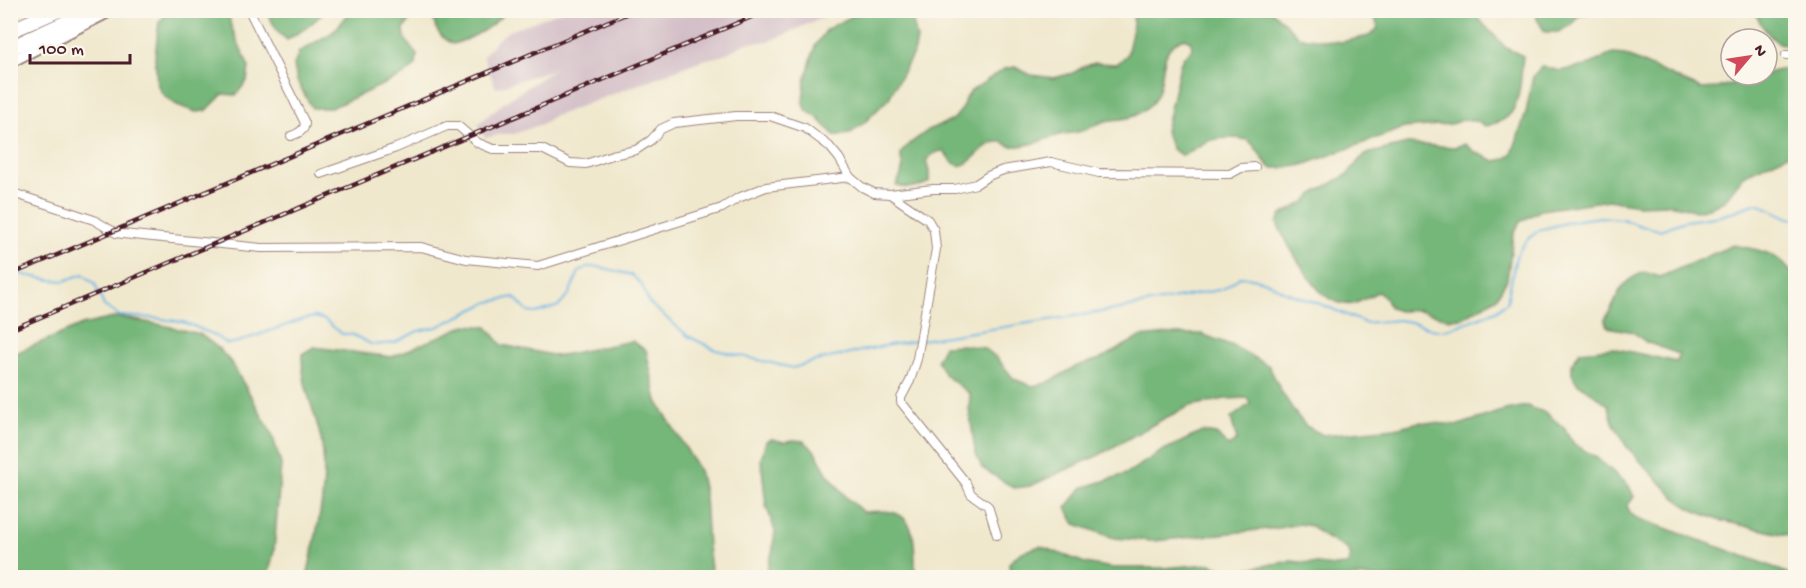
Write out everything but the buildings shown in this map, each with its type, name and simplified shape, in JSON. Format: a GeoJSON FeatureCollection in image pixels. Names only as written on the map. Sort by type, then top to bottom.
{"type":"FeatureCollection","features":[{"type":"Feature","properties":{"kind":"highway"},"geometry":{"type":"LineString","coordinates":[[10,31],[58,10]]}},
{"type":"Feature","properties":{"kind":"highway"},"geometry":{"type":"LineString","coordinates":[[10,48],[94,10]]}},
{"type":"Feature","properties":{"kind":"main road"},"geometry":{"type":"LineString","coordinates":[[10,62],[112,10]]}},
{"type":"Feature","properties":{"kind":"street"},"geometry":{"type":"LineString","coordinates":[[249,10],[305,123],[301,132],[291,136]]}},
{"type":"Feature","properties":{"kind":"street"},"geometry":{"type":"LineString","coordinates":[[1786,55],[1796,55]]}},
{"type":"Feature","properties":{"kind":"street"},"geometry":{"type":"LineString","coordinates":[[321,174],[396,148],[447,126],[458,126],[478,142],[493,149],[542,149],[570,163],[585,164],[636,150],[651,140],[661,129],[674,123],[754,115],[770,116],[805,128],[829,146],[850,177],[874,193],[955,189],[976,184],[1003,170],[1051,162],[1099,173],[1230,174],[1240,168],[1255,167]]}},
{"type":"Feature","properties":{"kind":"street"},"geometry":{"type":"LineString","coordinates":[[10,192],[94,220],[116,233],[123,234],[261,248],[421,247],[466,259],[538,266],[722,208],[738,198],[766,187],[850,177]]}},
{"type":"Feature","properties":{"kind":"street"},"geometry":{"type":"LineString","coordinates":[[890,194],[928,220],[934,230],[936,249],[918,359],[901,402],[966,483],[972,494],[988,506],[997,535]]}},
{"type":"Feature","properties":{"kind":"shaded area"},"geometry":{"type":"Polygon","coordinates":[[[562,11],[837,11],[770,41],[747,43],[721,56],[702,60],[514,134],[485,138],[478,124],[502,104],[556,68],[496,88],[483,56],[499,38],[509,31],[562,11]]]}},
{"type":"Feature","properties":{"kind":"green space"},"geometry":{"type":"Polygon","coordinates":[[[352,10],[415,11],[404,29],[405,39],[417,55],[416,65],[404,75],[331,108],[312,108],[297,81],[294,65],[299,52],[333,32],[352,10]]]}},
{"type":"Feature","properties":{"kind":"green space"},"geometry":{"type":"Polygon","coordinates":[[[434,10],[507,11],[482,31],[453,44],[438,31],[434,22],[434,10]]]}},
{"type":"Feature","properties":{"kind":"green space"},"geometry":{"type":"Polygon","coordinates":[[[1536,10],[1595,11],[1579,16],[1571,25],[1558,32],[1545,32],[1537,19],[1536,10]]]}},
{"type":"Feature","properties":{"kind":"green space"},"geometry":{"type":"Polygon","coordinates":[[[169,11],[228,11],[231,26],[249,67],[247,81],[236,95],[223,94],[206,111],[196,112],[177,105],[164,96],[157,84],[155,57],[159,22],[169,11]]]}},
{"type":"Feature","properties":{"kind":"green space"},"geometry":{"type":"Polygon","coordinates":[[[266,11],[326,11],[287,40],[278,32],[266,11]]]}},
{"type":"Feature","properties":{"kind":"green space"},"geometry":{"type":"Polygon","coordinates":[[[899,11],[912,18],[917,39],[915,50],[889,98],[852,132],[834,135],[817,117],[807,111],[803,102],[805,81],[815,46],[827,29],[860,12],[899,11]]]}},
{"type":"Feature","properties":{"kind":"green space"},"geometry":{"type":"Polygon","coordinates":[[[1134,11],[1272,11],[1299,37],[1341,42],[1369,36],[1378,28],[1373,11],[1465,11],[1476,16],[1506,48],[1523,56],[1519,93],[1511,113],[1496,123],[1486,126],[1475,121],[1462,120],[1451,124],[1404,128],[1303,165],[1271,168],[1250,142],[1236,138],[1208,141],[1183,156],[1172,149],[1165,131],[1180,65],[1192,49],[1191,42],[1185,38],[1169,49],[1165,57],[1157,94],[1152,103],[1136,115],[1102,122],[1079,132],[1063,134],[1023,146],[1010,146],[1002,142],[994,143],[966,164],[959,165],[952,162],[944,151],[939,152],[926,161],[929,182],[912,187],[896,185],[903,166],[901,153],[908,145],[930,129],[953,120],[962,109],[971,91],[1004,69],[1015,67],[1031,75],[1054,78],[1073,73],[1095,63],[1117,64],[1127,55],[1134,11]]]}},
{"type":"Feature","properties":{"kind":"green space"},"geometry":{"type":"Polygon","coordinates":[[[1755,11],[1786,11],[1795,26],[1795,44],[1779,42],[1779,27],[1763,27],[1755,11]]]}},
{"type":"Feature","properties":{"kind":"green space"},"geometry":{"type":"Polygon","coordinates":[[[1612,54],[1625,55],[1701,89],[1779,87],[1779,70],[1795,66],[1795,151],[1743,177],[1724,201],[1696,211],[1667,204],[1638,205],[1609,200],[1541,210],[1520,222],[1513,236],[1507,280],[1496,298],[1463,318],[1449,319],[1419,310],[1399,311],[1390,308],[1385,298],[1378,292],[1353,304],[1341,303],[1323,294],[1311,280],[1291,250],[1277,223],[1281,215],[1348,174],[1367,154],[1407,144],[1455,147],[1465,144],[1475,152],[1495,161],[1505,159],[1512,154],[1526,113],[1533,76],[1542,66],[1560,71],[1586,66],[1612,54]]]}},
{"type":"Feature","properties":{"kind":"green space"},"geometry":{"type":"Polygon","coordinates":[[[1733,245],[1775,257],[1795,277],[1795,537],[1718,520],[1693,510],[1675,498],[1627,447],[1613,422],[1608,405],[1577,383],[1572,374],[1572,364],[1580,351],[1613,348],[1677,362],[1679,354],[1646,342],[1633,332],[1608,327],[1605,319],[1619,291],[1634,277],[1644,272],[1660,277],[1733,245]]]}},
{"type":"Feature","properties":{"kind":"green space"},"geometry":{"type":"Polygon","coordinates":[[[118,317],[200,334],[230,361],[251,396],[272,434],[281,464],[274,551],[268,577],[11,577],[11,355],[82,325],[118,317]]]}},
{"type":"Feature","properties":{"kind":"green space"},"geometry":{"type":"Polygon","coordinates":[[[466,325],[487,327],[502,345],[557,356],[632,341],[646,350],[657,401],[699,470],[705,497],[712,577],[307,577],[321,509],[324,474],[321,439],[306,387],[302,354],[314,347],[392,357],[466,325]]]}},
{"type":"Feature","properties":{"kind":"green space"},"geometry":{"type":"Polygon","coordinates":[[[1202,334],[1233,346],[1269,366],[1296,414],[1306,426],[1323,435],[1395,428],[1419,422],[1459,425],[1505,410],[1527,406],[1546,413],[1564,428],[1574,444],[1597,458],[1629,486],[1634,497],[1627,506],[1631,514],[1637,518],[1766,564],[1795,577],[1010,577],[1009,563],[1020,553],[1040,546],[1085,563],[1112,568],[1164,568],[1210,564],[1233,571],[1291,561],[1334,566],[1347,565],[1351,557],[1347,549],[1311,526],[1299,524],[1154,541],[1114,538],[1075,524],[1066,508],[1082,488],[1126,474],[1162,451],[1202,432],[1216,434],[1228,446],[1237,440],[1231,418],[1250,404],[1247,398],[1225,399],[1190,406],[1099,455],[1030,486],[1014,488],[982,468],[975,451],[969,409],[970,394],[945,375],[937,360],[944,346],[962,345],[984,348],[997,358],[1014,379],[1032,386],[1047,383],[1077,366],[1100,359],[1140,337],[1202,334]]]}},
{"type":"Feature","properties":{"kind":"green space"},"geometry":{"type":"Polygon","coordinates":[[[772,439],[784,442],[804,441],[814,450],[827,473],[847,498],[863,512],[889,511],[901,516],[907,522],[914,539],[915,577],[765,577],[773,549],[775,531],[766,505],[761,459],[766,441],[772,439]]]}},
{"type":"Feature","properties":{"kind":"waterway"},"geometry":{"type":"LineString","coordinates":[[10,266],[20,274],[51,280],[64,281],[83,274],[95,284],[104,306],[120,316],[183,322],[210,333],[228,344],[315,317],[325,320],[342,334],[351,334],[373,345],[394,343],[418,331],[437,327],[489,302],[514,297],[528,312],[536,313],[559,306],[568,296],[579,272],[587,267],[599,267],[632,275],[642,285],[649,303],[688,336],[716,350],[793,368],[889,345],[1120,309],[1223,289],[1240,277],[1269,283],[1285,292],[1365,323],[1399,320],[1435,330],[1449,329],[1496,311],[1507,302],[1516,256],[1526,241],[1539,230],[1600,217],[1622,219],[1660,230],[1685,221],[1721,216],[1757,203],[1796,219]]}},
{"type":"Feature","properties":{"kind":"railway"},"geometry":{"type":"LineString","coordinates":[[10,275],[635,10]]}},
{"type":"Feature","properties":{"kind":"railway"},"geometry":{"type":"LineString","coordinates":[[10,330],[768,10]]}}]}
